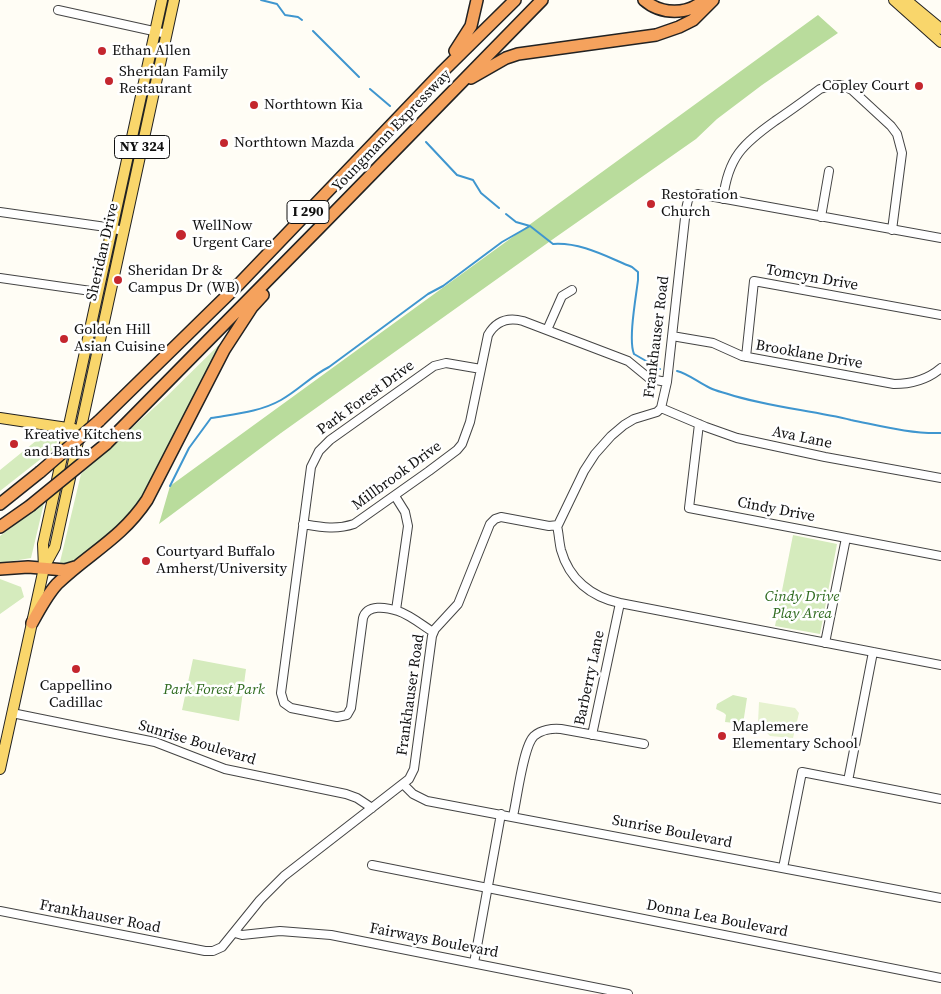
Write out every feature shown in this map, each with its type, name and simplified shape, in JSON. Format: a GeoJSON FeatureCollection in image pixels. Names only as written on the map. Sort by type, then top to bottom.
{"type":"FeatureCollection","features":[{"type":"Feature","properties":{"kind":"highway"},"geometry":{"type":"LineString","coordinates":[[441,73],[471,26],[476,0]]}},
{"type":"Feature","properties":{"kind":"highway","name":"Youngmann Expressway"},"geometry":{"type":"LineString","coordinates":[[0,502],[40,472],[99,421],[239,284],[441,73],[515,0]]}},
{"type":"Feature","properties":{"kind":"highway","name":"Youngmann Expressway"},"geometry":{"type":"LineString","coordinates":[[0,527],[30,506],[106,444],[542,0]]}},
{"type":"Feature","properties":{"kind":"highway"},"geometry":{"type":"LineString","coordinates":[[644,0],[670,12],[692,8],[704,0]]}},
{"type":"Feature","properties":{"kind":"highway"},"geometry":{"type":"LineString","coordinates":[[446,97],[479,72],[506,58],[531,52],[656,35],[693,20],[713,0]]}},
{"type":"Feature","properties":{"kind":"highway"},"geometry":{"type":"LineString","coordinates":[[32,623],[53,589],[120,534],[136,518],[234,333],[252,307],[322,225]]}},
{"type":"Feature","properties":{"kind":"highway"},"geometry":{"type":"LineString","coordinates":[[0,569],[17,567],[65,570],[80,565]]}},
{"type":"Feature","properties":{"kind":"main road","name":"Sheridan Drive"},"geometry":{"type":"LineString","coordinates":[[44,568],[43,544],[162,0]]}},
{"type":"Feature","properties":{"kind":"main road","name":"Sheridan Drive"},"geometry":{"type":"LineString","coordinates":[[1,763],[44,568],[55,546],[174,0]]}},
{"type":"Feature","properties":{"kind":"main road"},"geometry":{"type":"LineString","coordinates":[[894,0],[941,42]]}},
{"type":"Feature","properties":{"kind":"main road"},"geometry":{"type":"LineString","coordinates":[[906,0],[941,29]]}},
{"type":"Feature","properties":{"kind":"main road"},"geometry":{"type":"LineString","coordinates":[[0,418],[80,430]]}},
{"type":"Feature","properties":{"kind":"street"},"geometry":{"type":"LineString","coordinates":[[58,10],[167,34]]}},
{"type":"Feature","properties":{"kind":"street"},"geometry":{"type":"LineString","coordinates":[[723,199],[727,177],[732,165],[749,140],[820,89],[828,86],[841,86],[852,90],[893,128],[900,140],[902,153],[892,230]]}},
{"type":"Feature","properties":{"kind":"street"},"geometry":{"type":"LineString","coordinates":[[822,217],[829,171]]}},
{"type":"Feature","properties":{"kind":"street","name":"Frankhauser Road"},"geometry":{"type":"LineString","coordinates":[[0,911],[207,952],[222,947],[260,900],[284,876],[411,776],[414,769],[433,632],[458,604],[488,526],[493,520],[502,517],[557,526],[587,466],[603,445],[628,423],[657,412],[661,408],[667,382],[688,200],[691,196],[695,194],[941,238]]}},
{"type":"Feature","properties":{"kind":"street"},"geometry":{"type":"LineString","coordinates":[[0,212],[124,231]]}},
{"type":"Feature","properties":{"kind":"street"},"geometry":{"type":"LineString","coordinates":[[0,278],[98,292]]}},
{"type":"Feature","properties":{"kind":"street","name":"Tomcyn Drive"},"geometry":{"type":"LineString","coordinates":[[746,358],[754,281],[941,315]]}},
{"type":"Feature","properties":{"kind":"street"},"geometry":{"type":"LineString","coordinates":[[546,330],[562,296],[572,290]]}},
{"type":"Feature","properties":{"kind":"street","name":"Millbrook Drive"},"geometry":{"type":"LineString","coordinates":[[303,524],[331,528],[346,527],[360,520],[395,496],[457,450],[468,430],[488,335],[500,322],[517,319],[628,360],[650,379],[667,382]]}},
{"type":"Feature","properties":{"kind":"street","name":"Brooklane Drive"},"geometry":{"type":"LineString","coordinates":[[672,336],[713,343],[746,358],[894,384],[921,380],[941,368]]}},
{"type":"Feature","properties":{"kind":"street","name":"Park Forest Drive"},"geometry":{"type":"LineString","coordinates":[[433,632],[396,610],[369,608],[364,614],[351,708],[346,714],[337,717],[291,708],[281,698],[280,693],[311,467],[319,451],[330,440],[434,366],[446,362],[481,369]]}},
{"type":"Feature","properties":{"kind":"street","name":"Ava Lane"},"geometry":{"type":"LineString","coordinates":[[661,408],[699,424],[752,441],[941,478]]}},
{"type":"Feature","properties":{"kind":"street","name":"Cindy Drive"},"geometry":{"type":"LineString","coordinates":[[699,424],[688,508],[941,556]]}},
{"type":"Feature","properties":{"kind":"street"},"geometry":{"type":"LineString","coordinates":[[395,496],[405,512],[408,526],[396,610]]}},
{"type":"Feature","properties":{"kind":"street"},"geometry":{"type":"LineString","coordinates":[[557,526],[563,556],[571,572],[584,587],[601,597],[620,603],[941,665]]}},
{"type":"Feature","properties":{"kind":"street"},"geometry":{"type":"LineString","coordinates":[[825,643],[846,538]]}},
{"type":"Feature","properties":{"kind":"street","name":"Barberry Lane"},"geometry":{"type":"LineString","coordinates":[[513,816],[528,744],[534,736],[545,730],[557,729],[592,735],[620,603]]}},
{"type":"Feature","properties":{"kind":"street"},"geometry":{"type":"LineString","coordinates":[[848,781],[873,652]]}},
{"type":"Feature","properties":{"kind":"street","name":"Sunrise Boulevard"},"geometry":{"type":"LineString","coordinates":[[12,713],[155,742],[219,767],[346,794],[357,798],[372,808]]}},
{"type":"Feature","properties":{"kind":"street"},"geometry":{"type":"LineString","coordinates":[[592,735],[644,744]]}},
{"type":"Feature","properties":{"kind":"street"},"geometry":{"type":"LineString","coordinates":[[783,868],[802,772],[941,799]]}},
{"type":"Feature","properties":{"kind":"street","name":"Sunrise Boulevard"},"geometry":{"type":"LineString","coordinates":[[403,784],[413,794],[427,801],[941,898]]}},
{"type":"Feature","properties":{"kind":"street"},"geometry":{"type":"LineString","coordinates":[[474,963],[501,814]]}},
{"type":"Feature","properties":{"kind":"street","name":"Donna Lea Boulevard"},"geometry":{"type":"LineString","coordinates":[[372,865],[941,978]]}},
{"type":"Feature","properties":{"kind":"street","name":"Fairways Boulevard"},"geometry":{"type":"LineString","coordinates":[[235,933],[242,936],[280,931],[316,933],[628,994]]}},
{"type":"Feature","properties":{"kind":"green space"},"geometry":{"type":"Polygon","coordinates":[[[818,15],[838,33],[762,85],[717,119],[696,139],[281,433],[159,524],[170,486],[818,15]]]}},
{"type":"Feature","properties":{"kind":"green space"},"geometry":{"type":"Polygon","coordinates":[[[230,334],[140,506],[119,528],[70,566],[63,567],[60,562],[81,474],[166,397],[230,334]]]}},
{"type":"Feature","properties":{"kind":"green space"},"geometry":{"type":"Polygon","coordinates":[[[50,435],[57,441],[56,447],[0,491],[0,470],[42,436],[50,435]]]}},
{"type":"Feature","properties":{"kind":"green space"},"geometry":{"type":"Polygon","coordinates":[[[44,503],[31,558],[0,563],[0,536],[44,503]]]}},
{"type":"Feature","properties":{"kind":"green space","name":"Cindy Drive Play Area"},"geometry":{"type":"Polygon","coordinates":[[[793,535],[837,544],[820,634],[775,626],[793,535]]]}},
{"type":"Feature","properties":{"kind":"green space"},"geometry":{"type":"Polygon","coordinates":[[[0,579],[21,587],[24,597],[0,614],[0,579]]]}},
{"type":"Feature","properties":{"kind":"green space","name":"Park Forest Park"},"geometry":{"type":"Polygon","coordinates":[[[193,659],[246,669],[239,721],[182,710],[193,659]]]}},
{"type":"Feature","properties":{"kind":"green space"},"geometry":{"type":"Polygon","coordinates":[[[733,695],[747,698],[743,724],[725,722],[726,715],[716,709],[717,704],[733,695]]]}},
{"type":"Feature","properties":{"kind":"green space"},"geometry":{"type":"Polygon","coordinates":[[[759,702],[795,708],[799,713],[793,738],[770,736],[758,723],[759,702]]]}},
{"type":"Feature","properties":{"kind":"waterway"},"geometry":{"type":"LineString","coordinates":[[261,0],[277,4],[285,15],[298,17],[302,20]]}},
{"type":"Feature","properties":{"kind":"waterway"},"geometry":{"type":"LineString","coordinates":[[313,31],[359,77]]}},
{"type":"Feature","properties":{"kind":"waterway"},"geometry":{"type":"LineString","coordinates":[[370,89],[390,106]]}},
{"type":"Feature","properties":{"kind":"waterway"},"geometry":{"type":"LineString","coordinates":[[426,142],[457,175],[473,180],[481,193],[499,208]]}},
{"type":"Feature","properties":{"kind":"waterway"},"geometry":{"type":"LineString","coordinates":[[506,214],[516,222],[530,226],[553,244],[574,245],[594,251],[632,267],[638,272],[632,347],[634,354],[660,369]]}},
{"type":"Feature","properties":{"kind":"waterway"},"geometry":{"type":"LineString","coordinates":[[170,486],[189,448],[211,418],[256,410],[281,400],[502,242],[530,226]]}},
{"type":"Feature","properties":{"kind":"waterway"},"geometry":{"type":"LineString","coordinates":[[677,371],[714,390],[758,402],[896,429],[941,433]]}},
{"type":"Feature","properties":{"kind":"place","name":"Ethan Allen"},"geometry":{"type":"Point","coordinates":[102,51]}},
{"type":"Feature","properties":{"kind":"place","name":"Sheridan Family Restaurant"},"geometry":{"type":"Point","coordinates":[109,81]}},
{"type":"Feature","properties":{"kind":"place","name":"Copley Court"},"geometry":{"type":"Point","coordinates":[919,86]}},
{"type":"Feature","properties":{"kind":"place","name":"Northtown Kia"},"geometry":{"type":"Point","coordinates":[254,105]}},
{"type":"Feature","properties":{"kind":"place","name":"Northtown Mazda"},"geometry":{"type":"Point","coordinates":[224,143]}},
{"type":"Feature","properties":{"kind":"place","name":"Restoration Church"},"geometry":{"type":"Point","coordinates":[651,204]}},
{"type":"Feature","properties":{"kind":"place","name":"WellNow Urgent Care"},"geometry":{"type":"Point","coordinates":[181,235]}},
{"type":"Feature","properties":{"kind":"place","name":"Sheridan Dr & Campus Dr (WB)"},"geometry":{"type":"Point","coordinates":[118,280]}},
{"type":"Feature","properties":{"kind":"place","name":"Golden Hill Asian Cuisine"},"geometry":{"type":"Point","coordinates":[64,339]}},
{"type":"Feature","properties":{"kind":"place","name":"Kreative Kitchens and Baths"},"geometry":{"type":"Point","coordinates":[14,444]}},
{"type":"Feature","properties":{"kind":"place","name":"Courtyard Buffalo Amherst/University"},"geometry":{"type":"Point","coordinates":[146,561]}},
{"type":"Feature","properties":{"kind":"place","name":"Cappellino Cadillac"},"geometry":{"type":"Point","coordinates":[76,669]}},
{"type":"Feature","properties":{"kind":"place","name":"Maplemere Elementary School"},"geometry":{"type":"Point","coordinates":[722,736]}}]}
